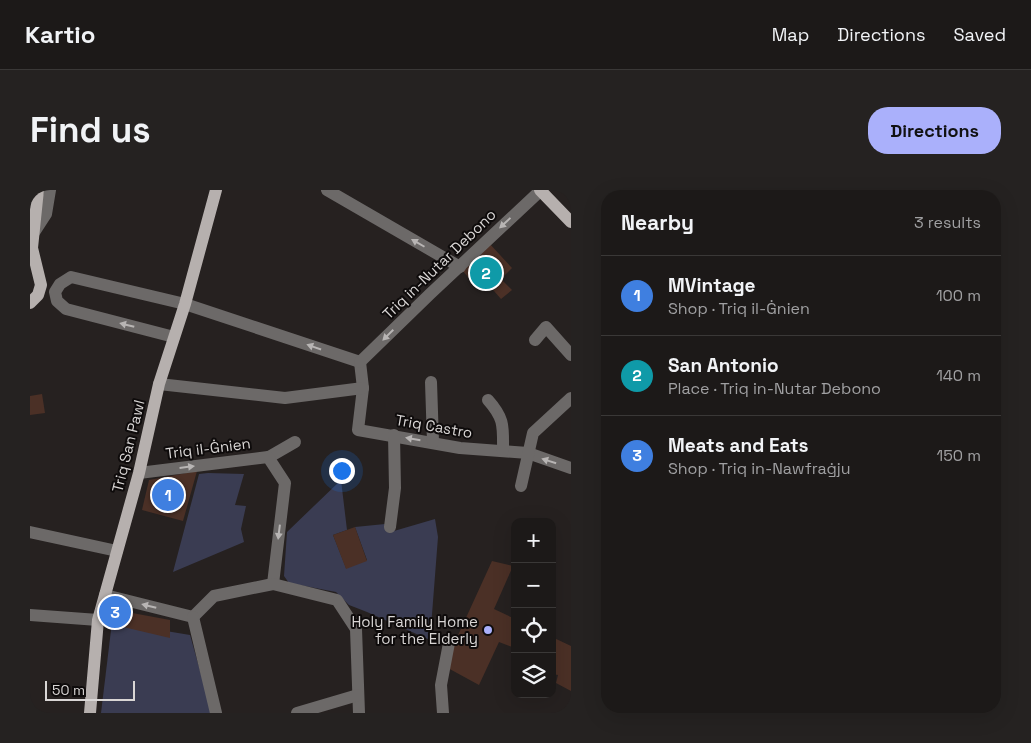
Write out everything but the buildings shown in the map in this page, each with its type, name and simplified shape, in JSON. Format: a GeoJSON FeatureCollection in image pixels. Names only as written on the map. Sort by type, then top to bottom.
{"type":"FeatureCollection","features":[{"type":"Feature","properties":{"kind":"main road"},"geometry":{"type":"LineString","coordinates":[[30,303],[40,290],[41,285],[34,273],[32,248],[38,190]]}},
{"type":"Feature","properties":{"kind":"main road","name":"Triq San Pawl"},"geometry":{"type":"LineString","coordinates":[[90,713],[98,620],[139,473],[159,384],[186,304],[216,190]]}},
{"type":"Feature","properties":{"kind":"main road"},"geometry":{"type":"LineString","coordinates":[[540,190],[571,222]]}},
{"type":"Feature","properties":{"kind":"street"},"geometry":{"type":"LineString","coordinates":[[33,234],[46,214],[50,190]]}},
{"type":"Feature","properties":{"kind":"street"},"geometry":{"type":"LineString","coordinates":[[327,190],[460,267]]}},
{"type":"Feature","properties":{"kind":"street","name":"Triq in-Nutar Debono"},"geometry":{"type":"LineString","coordinates":[[360,362],[540,190]]}},
{"type":"Feature","properties":{"kind":"street"},"geometry":{"type":"LineString","coordinates":[[174,337],[66,309],[57,301],[54,292],[60,284],[71,277],[186,304],[360,362]]}},
{"type":"Feature","properties":{"kind":"street"},"geometry":{"type":"LineString","coordinates":[[535,340],[546,327],[571,355]]}},
{"type":"Feature","properties":{"kind":"street","name":"Triq Castro"},"geometry":{"type":"LineString","coordinates":[[360,362],[363,388],[358,430],[460,448],[528,453],[571,468]]}},
{"type":"Feature","properties":{"kind":"street"},"geometry":{"type":"LineString","coordinates":[[431,382],[433,442]]}},
{"type":"Feature","properties":{"kind":"street"},"geometry":{"type":"LineString","coordinates":[[159,384],[285,398],[363,388]]}},
{"type":"Feature","properties":{"kind":"street"},"geometry":{"type":"LineString","coordinates":[[521,486],[533,433],[571,398]]}},
{"type":"Feature","properties":{"kind":"street"},"geometry":{"type":"LineString","coordinates":[[488,400],[497,410],[503,422],[500,451]]}},
{"type":"Feature","properties":{"kind":"street"},"geometry":{"type":"LineString","coordinates":[[390,527],[395,488],[394,435]]}},
{"type":"Feature","properties":{"kind":"street"},"geometry":{"type":"LineString","coordinates":[[269,457],[296,442]]}},
{"type":"Feature","properties":{"kind":"street","name":"Triq il-Ġnien"},"geometry":{"type":"LineString","coordinates":[[139,473],[269,457],[285,483],[273,584]]}},
{"type":"Feature","properties":{"kind":"street"},"geometry":{"type":"LineString","coordinates":[[30,532],[117,551]]}},
{"type":"Feature","properties":{"kind":"street"},"geometry":{"type":"LineString","coordinates":[[193,617],[214,596],[273,584],[336,600],[356,629],[359,713]]}},
{"type":"Feature","properties":{"kind":"street"},"geometry":{"type":"LineString","coordinates":[[105,595],[193,617]]}},
{"type":"Feature","properties":{"kind":"street"},"geometry":{"type":"LineString","coordinates":[[30,615],[98,620]]}},
{"type":"Feature","properties":{"kind":"street"},"geometry":{"type":"LineString","coordinates":[[193,617],[216,713]]}},
{"type":"Feature","properties":{"kind":"street"},"geometry":{"type":"LineString","coordinates":[[443,713],[441,685],[449,643]]}},
{"type":"Feature","properties":{"kind":"street"},"geometry":{"type":"LineString","coordinates":[[297,713],[358,695]]}},
{"type":"Feature","properties":{"kind":"shaded area"},"geometry":{"type":"Polygon","coordinates":[[[199,474],[244,474],[235,505],[246,506],[241,529],[244,542],[173,572],[199,474]]]}},
{"type":"Feature","properties":{"kind":"shaded area"},"geometry":{"type":"Polygon","coordinates":[[[341,480],[347,530],[333,535],[346,568],[367,560],[355,527],[395,523],[394,531],[435,519],[438,537],[430,640],[349,605],[336,592],[289,583],[284,576],[287,532],[341,480]]]}},
{"type":"Feature","properties":{"kind":"shaded area"},"geometry":{"type":"Polygon","coordinates":[[[112,622],[190,635],[212,713],[101,713],[112,622]]]}},
{"type":"Feature","properties":{"kind":"place","name":"San Antonio"},"geometry":{"type":"Point","coordinates":[486,273]}},
{"type":"Feature","properties":{"kind":"place","name":"MVintage"},"geometry":{"type":"Point","coordinates":[168,495]}},
{"type":"Feature","properties":{"kind":"place","name":"Meats and Eats"},"geometry":{"type":"Point","coordinates":[115,612]}},
{"type":"Feature","properties":{"kind":"place","name":"Holy Family Home for the Elderly"},"geometry":{"type":"Point","coordinates":[488,630]}}]}
